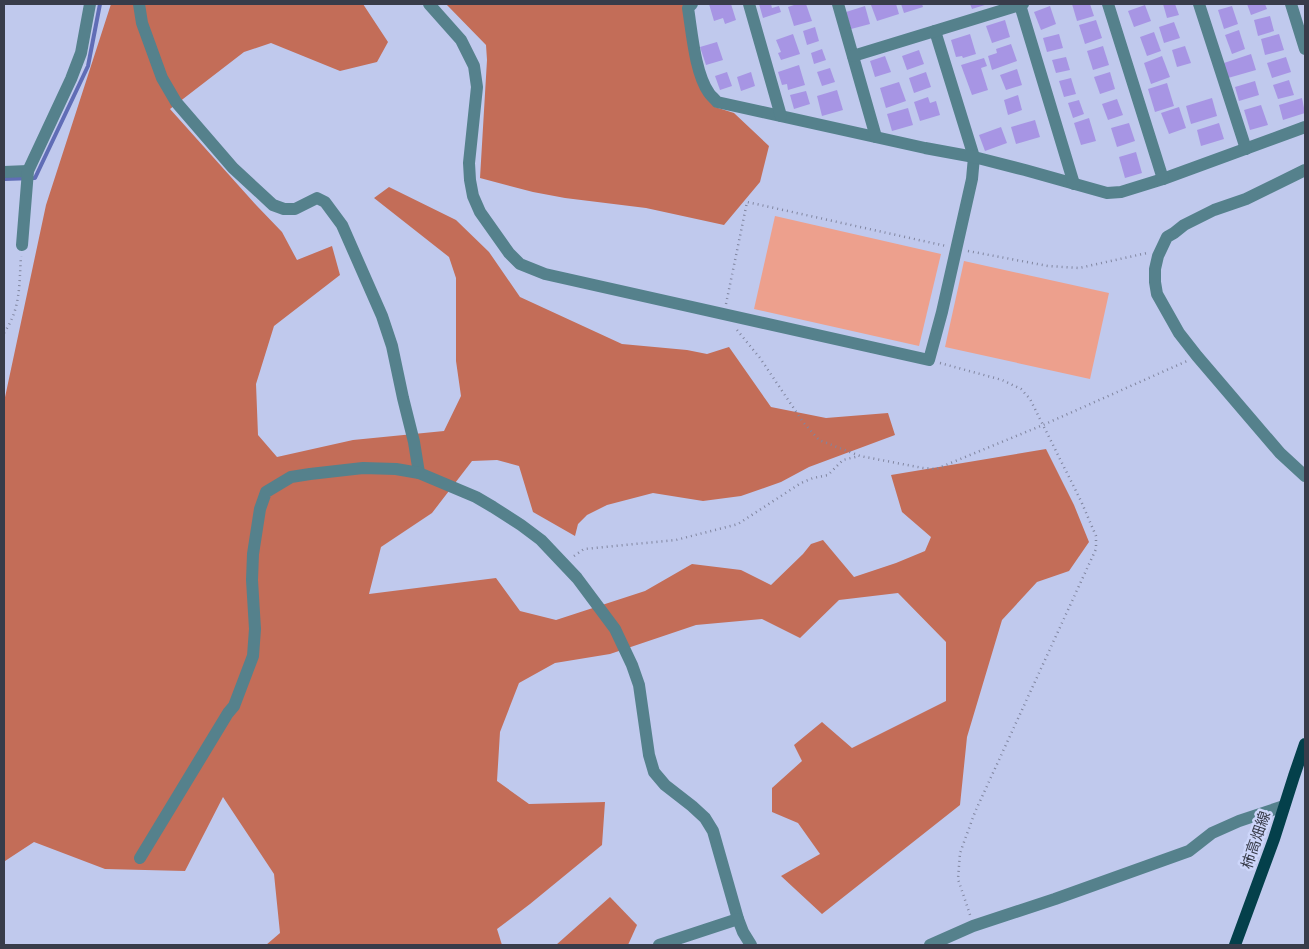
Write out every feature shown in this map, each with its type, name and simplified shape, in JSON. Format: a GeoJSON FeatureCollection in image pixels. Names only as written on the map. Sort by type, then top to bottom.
{"type":"FeatureCollection","features":[{"type":"Feature","properties":{"kind":"main road","name":"柿高畑線"},"geometry":{"type":"LineString","coordinates":[[1235,945],[1274,839],[1305,744]]}},
{"type":"Feature","properties":{"kind":"street"},"geometry":{"type":"LineString","coordinates":[[22,245],[28,171],[71,79],[81,52],[90,4]]}},
{"type":"Feature","properties":{"kind":"street"},"geometry":{"type":"LineString","coordinates":[[139,4],[142,22],[162,78],[176,102],[233,168],[273,205],[284,209],[295,209],[317,198],[325,202],[342,225],[382,316],[392,346],[414,442],[419,473]]}},
{"type":"Feature","properties":{"kind":"street"},"geometry":{"type":"LineString","coordinates":[[429,4],[462,40],[474,66],[477,87],[469,163],[473,196],[480,212],[509,253],[520,264],[545,274],[928,360],[942,312],[972,179],[974,157],[935,31]]}},
{"type":"Feature","properties":{"kind":"street"},"geometry":{"type":"LineString","coordinates":[[692,4],[688,8],[698,65],[703,82],[717,102],[974,157],[1107,193],[1121,192],[1305,127]]}},
{"type":"Feature","properties":{"kind":"street"},"geometry":{"type":"LineString","coordinates":[[749,4],[781,116]]}},
{"type":"Feature","properties":{"kind":"street"},"geometry":{"type":"LineString","coordinates":[[838,4],[876,137]]}},
{"type":"Feature","properties":{"kind":"street"},"geometry":{"type":"LineString","coordinates":[[853,56],[1021,4],[1074,184]]}},
{"type":"Feature","properties":{"kind":"street"},"geometry":{"type":"LineString","coordinates":[[1108,4],[1163,178]]}},
{"type":"Feature","properties":{"kind":"street"},"geometry":{"type":"LineString","coordinates":[[1199,4],[1246,149]]}},
{"type":"Feature","properties":{"kind":"street"},"geometry":{"type":"LineString","coordinates":[[1291,4],[1305,49]]}},
{"type":"Feature","properties":{"kind":"street"},"geometry":{"type":"LineString","coordinates":[[1305,170],[1246,199],[1214,210],[1184,225],[1168,237],[1158,256],[1154,282],[1158,294],[1180,333],[1197,356],[1280,453],[1305,476]]}},
{"type":"Feature","properties":{"kind":"street"},"geometry":{"type":"LineString","coordinates":[[4,172],[28,171]]}},
{"type":"Feature","properties":{"kind":"street"},"geometry":{"type":"LineString","coordinates":[[140,858],[234,706],[253,656],[255,629],[252,580],[253,554],[260,509],[266,492],[291,477],[364,468],[396,469],[419,473],[476,497],[493,507],[541,540],[577,578],[615,629],[632,665],[639,685],[649,755],[654,772],[665,785],[705,818],[713,831],[738,919],[751,945]]}},
{"type":"Feature","properties":{"kind":"street"},"geometry":{"type":"LineString","coordinates":[[930,945],[973,926],[1056,899],[1161,861],[1189,850],[1212,833],[1239,821],[1284,806]]}},
{"type":"Feature","properties":{"kind":"street"},"geometry":{"type":"LineString","coordinates":[[659,945],[738,919]]}},
{"type":"Feature","properties":{"kind":"path"},"geometry":{"type":"LineString","coordinates":[[1158,256],[1148,253],[1079,268],[1063,268],[956,248],[747,202],[724,314],[760,358],[802,422],[819,440],[860,456],[923,468],[936,469],[1043,425],[1197,356]]}},
{"type":"Feature","properties":{"kind":"path"},"geometry":{"type":"LineString","coordinates":[[4,333],[10,324],[18,300],[22,245]]}},
{"type":"Feature","properties":{"kind":"path"},"geometry":{"type":"LineString","coordinates":[[928,360],[1002,380],[1021,390],[1030,399],[1081,501],[1096,536],[1096,549],[975,812],[960,853],[958,879],[973,926]]}},
{"type":"Feature","properties":{"kind":"path"},"geometry":{"type":"LineString","coordinates":[[562,563],[584,549],[676,540],[738,524],[801,482],[828,475],[842,460],[860,456]]}},
{"type":"Feature","properties":{"kind":"shaded area"},"geometry":{"type":"Polygon","coordinates":[[[111,4],[363,4],[388,42],[377,62],[340,71],[271,43],[244,52],[170,109],[282,232],[297,260],[332,246],[340,275],[274,326],[256,384],[258,435],[277,457],[353,440],[444,431],[461,396],[456,361],[456,278],[449,257],[374,198],[389,187],[456,220],[489,252],[520,297],[622,344],[687,350],[707,354],[729,347],[771,407],[826,418],[888,413],[895,435],[809,467],[781,482],[741,496],[703,501],[653,493],[607,505],[587,515],[578,524],[575,536],[533,512],[519,466],[497,460],[472,461],[432,513],[381,547],[369,594],[496,578],[520,611],[556,620],[645,591],[692,564],[741,570],[771,585],[811,544],[823,540],[854,577],[925,551],[931,537],[902,512],[891,475],[1046,449],[1074,505],[1089,542],[1069,571],[1037,582],[1002,620],[967,737],[960,805],[822,914],[781,876],[820,854],[798,823],[772,812],[772,788],[802,761],[794,745],[822,722],[852,748],[946,701],[946,642],[898,593],[839,600],[800,638],[762,619],[696,625],[610,654],[555,663],[519,683],[500,732],[497,781],[529,804],[605,802],[602,845],[497,929],[502,945],[266,945],[280,933],[274,874],[223,797],[185,871],[105,869],[34,842],[5,861],[4,869],[4,402],[46,205],[111,4]]]}},
{"type":"Feature","properties":{"kind":"shaded area"},"geometry":{"type":"Polygon","coordinates":[[[446,4],[685,4],[715,107],[734,113],[769,146],[760,182],[724,225],[646,208],[533,192],[480,178],[487,60],[486,45],[446,4]]]}},
{"type":"Feature","properties":{"kind":"shaded area"},"geometry":{"type":"Polygon","coordinates":[[[775,216],[941,254],[919,346],[754,309],[775,216]]]}},
{"type":"Feature","properties":{"kind":"shaded area"},"geometry":{"type":"Polygon","coordinates":[[[964,261],[1109,293],[1090,379],[945,347],[964,261]]]}},
{"type":"Feature","properties":{"kind":"shaded area"},"geometry":{"type":"Polygon","coordinates":[[[610,897],[637,925],[628,945],[556,945],[610,897]]]}},
{"type":"Feature","properties":{"kind":"building"},"geometry":{"type":"Polygon","coordinates":[[[709,4],[731,4],[736,20],[725,24],[723,18],[714,21],[709,4]]]}},
{"type":"Feature","properties":{"kind":"building"},"geometry":{"type":"Polygon","coordinates":[[[759,4],[771,4],[772,8],[779,6],[781,12],[763,18],[759,4]]]}},
{"type":"Feature","properties":{"kind":"building"},"geometry":{"type":"Polygon","coordinates":[[[806,4],[812,21],[794,26],[788,7],[806,4]]]}},
{"type":"Feature","properties":{"kind":"building"},"geometry":{"type":"Polygon","coordinates":[[[896,4],[899,14],[877,21],[871,5],[896,4]]]}},
{"type":"Feature","properties":{"kind":"building"},"geometry":{"type":"Polygon","coordinates":[[[901,4],[922,4],[923,7],[904,13],[901,4]]]}},
{"type":"Feature","properties":{"kind":"building"},"geometry":{"type":"Polygon","coordinates":[[[970,4],[988,4],[972,9],[970,4]]]}},
{"type":"Feature","properties":{"kind":"building"},"geometry":{"type":"Polygon","coordinates":[[[1072,4],[1090,4],[1094,16],[1077,21],[1072,4]]]}},
{"type":"Feature","properties":{"kind":"building"},"geometry":{"type":"Polygon","coordinates":[[[1163,4],[1175,4],[1179,15],[1167,18],[1163,4]]]}},
{"type":"Feature","properties":{"kind":"building"},"geometry":{"type":"Polygon","coordinates":[[[1247,4],[1265,4],[1267,9],[1251,15],[1247,4]]]}},
{"type":"Feature","properties":{"kind":"building"},"geometry":{"type":"Polygon","coordinates":[[[1145,5],[1151,21],[1134,27],[1128,11],[1145,5]]]}},
{"type":"Feature","properties":{"kind":"building"},"geometry":{"type":"Polygon","coordinates":[[[865,6],[870,24],[851,29],[846,12],[865,6]]]}},
{"type":"Feature","properties":{"kind":"building"},"geometry":{"type":"Polygon","coordinates":[[[1050,6],[1056,24],[1041,30],[1034,12],[1050,6]]]}},
{"type":"Feature","properties":{"kind":"building"},"geometry":{"type":"Polygon","coordinates":[[[1232,6],[1238,24],[1224,29],[1218,10],[1232,6]]]}},
{"type":"Feature","properties":{"kind":"building"},"geometry":{"type":"Polygon","coordinates":[[[1270,16],[1274,31],[1258,36],[1254,20],[1270,16]]]}},
{"type":"Feature","properties":{"kind":"building"},"geometry":{"type":"Polygon","coordinates":[[[1005,20],[1010,37],[992,43],[986,26],[1005,20]]]}},
{"type":"Feature","properties":{"kind":"building"},"geometry":{"type":"Polygon","coordinates":[[[1096,20],[1102,38],[1085,44],[1079,25],[1096,20]]]}},
{"type":"Feature","properties":{"kind":"building"},"geometry":{"type":"Polygon","coordinates":[[[1174,22],[1180,38],[1164,43],[1159,27],[1174,22]]]}},
{"type":"Feature","properties":{"kind":"building"},"geometry":{"type":"Polygon","coordinates":[[[815,27],[819,41],[807,45],[803,31],[815,27]]]}},
{"type":"Feature","properties":{"kind":"building"},"geometry":{"type":"Polygon","coordinates":[[[1239,30],[1245,49],[1232,54],[1225,35],[1239,30]]]}},
{"type":"Feature","properties":{"kind":"building"},"geometry":{"type":"Polygon","coordinates":[[[1154,32],[1161,51],[1147,56],[1140,37],[1154,32]]]}},
{"type":"Feature","properties":{"kind":"building"},"geometry":{"type":"Polygon","coordinates":[[[793,34],[800,54],[781,60],[778,53],[781,52],[776,40],[793,34]]]}},
{"type":"Feature","properties":{"kind":"building"},"geometry":{"type":"Polygon","coordinates":[[[970,34],[976,54],[963,58],[962,56],[956,57],[951,40],[970,34]]]}},
{"type":"Feature","properties":{"kind":"building"},"geometry":{"type":"Polygon","coordinates":[[[1059,34],[1063,48],[1047,52],[1043,38],[1059,34]]]}},
{"type":"Feature","properties":{"kind":"building"},"geometry":{"type":"Polygon","coordinates":[[[1279,34],[1284,50],[1265,55],[1261,39],[1279,34]]]}},
{"type":"Feature","properties":{"kind":"building"},"geometry":{"type":"Polygon","coordinates":[[[717,42],[723,60],[706,65],[700,47],[717,42]]]}},
{"type":"Feature","properties":{"kind":"building"},"geometry":{"type":"Polygon","coordinates":[[[1011,44],[1017,61],[992,70],[988,56],[997,53],[996,49],[1011,44]]]}},
{"type":"Feature","properties":{"kind":"building"},"geometry":{"type":"Polygon","coordinates":[[[1103,46],[1109,65],[1093,70],[1087,51],[1103,46]]]}},
{"type":"Feature","properties":{"kind":"building"},"geometry":{"type":"Polygon","coordinates":[[[1185,46],[1191,63],[1177,67],[1172,50],[1185,46]]]}},
{"type":"Feature","properties":{"kind":"building"},"geometry":{"type":"Polygon","coordinates":[[[822,49],[826,60],[814,64],[811,53],[822,49]]]}},
{"type":"Feature","properties":{"kind":"building"},"geometry":{"type":"Polygon","coordinates":[[[919,50],[924,64],[907,70],[902,56],[919,50]]]}},
{"type":"Feature","properties":{"kind":"building"},"geometry":{"type":"Polygon","coordinates":[[[1251,54],[1256,70],[1228,78],[1224,63],[1251,54]]]}},
{"type":"Feature","properties":{"kind":"building"},"geometry":{"type":"Polygon","coordinates":[[[885,56],[891,72],[875,77],[870,61],[885,56]]]}},
{"type":"Feature","properties":{"kind":"building"},"geometry":{"type":"Polygon","coordinates":[[[1162,56],[1170,77],[1151,84],[1144,63],[1162,56]]]}},
{"type":"Feature","properties":{"kind":"building"},"geometry":{"type":"Polygon","coordinates":[[[1066,57],[1070,70],[1056,73],[1052,60],[1066,57]]]}},
{"type":"Feature","properties":{"kind":"building"},"geometry":{"type":"Polygon","coordinates":[[[1286,57],[1291,72],[1272,78],[1267,63],[1286,57]]]}},
{"type":"Feature","properties":{"kind":"building"},"geometry":{"type":"Polygon","coordinates":[[[984,58],[987,66],[981,68],[988,90],[972,95],[961,65],[984,58]]]}},
{"type":"Feature","properties":{"kind":"building"},"geometry":{"type":"Polygon","coordinates":[[[799,65],[805,85],[788,90],[787,84],[782,85],[778,72],[799,65]]]}},
{"type":"Feature","properties":{"kind":"building"},"geometry":{"type":"Polygon","coordinates":[[[830,68],[835,82],[822,86],[817,72],[830,68]]]}},
{"type":"Feature","properties":{"kind":"building"},"geometry":{"type":"Polygon","coordinates":[[[1017,69],[1022,85],[1006,90],[1000,75],[1017,69]]]}},
{"type":"Feature","properties":{"kind":"building"},"geometry":{"type":"Polygon","coordinates":[[[727,72],[732,86],[720,90],[715,76],[727,72]]]}},
{"type":"Feature","properties":{"kind":"building"},"geometry":{"type":"Polygon","coordinates":[[[751,72],[755,86],[741,91],[737,77],[751,72]]]}},
{"type":"Feature","properties":{"kind":"building"},"geometry":{"type":"Polygon","coordinates":[[[926,72],[931,87],[914,93],[909,78],[926,72]]]}},
{"type":"Feature","properties":{"kind":"building"},"geometry":{"type":"Polygon","coordinates":[[[1110,72],[1115,89],[1100,94],[1094,77],[1110,72]]]}},
{"type":"Feature","properties":{"kind":"building"},"geometry":{"type":"Polygon","coordinates":[[[1071,78],[1076,94],[1064,97],[1059,81],[1071,78]]]}},
{"type":"Feature","properties":{"kind":"building"},"geometry":{"type":"Polygon","coordinates":[[[1289,80],[1294,95],[1278,99],[1273,85],[1289,80]]]}},
{"type":"Feature","properties":{"kind":"building"},"geometry":{"type":"Polygon","coordinates":[[[1255,81],[1259,95],[1239,101],[1235,87],[1255,81]]]}},
{"type":"Feature","properties":{"kind":"building"},"geometry":{"type":"Polygon","coordinates":[[[899,82],[906,101],[886,108],[880,88],[899,82]]]}},
{"type":"Feature","properties":{"kind":"building"},"geometry":{"type":"Polygon","coordinates":[[[1167,83],[1174,106],[1155,112],[1148,89],[1167,83]]]}},
{"type":"Feature","properties":{"kind":"building"},"geometry":{"type":"Polygon","coordinates":[[[837,90],[843,110],[822,116],[817,96],[837,90]]]}},
{"type":"Feature","properties":{"kind":"building"},"geometry":{"type":"Polygon","coordinates":[[[806,91],[810,104],[794,109],[790,95],[806,91]]]}},
{"type":"Feature","properties":{"kind":"building"},"geometry":{"type":"Polygon","coordinates":[[[1018,95],[1022,110],[1008,115],[1004,100],[1018,95]]]}},
{"type":"Feature","properties":{"kind":"building"},"geometry":{"type":"Polygon","coordinates":[[[928,97],[930,103],[936,101],[940,115],[920,121],[914,102],[928,97]]]}},
{"type":"Feature","properties":{"kind":"building"},"geometry":{"type":"Polygon","coordinates":[[[1212,98],[1217,116],[1191,124],[1186,106],[1212,98]]]}},
{"type":"Feature","properties":{"kind":"building"},"geometry":{"type":"Polygon","coordinates":[[[1302,98],[1305,113],[1283,120],[1279,105],[1302,98]]]}},
{"type":"Feature","properties":{"kind":"building"},"geometry":{"type":"Polygon","coordinates":[[[1117,99],[1123,115],[1108,120],[1102,104],[1117,99]]]}},
{"type":"Feature","properties":{"kind":"building"},"geometry":{"type":"Polygon","coordinates":[[[1079,100],[1084,114],[1073,118],[1068,103],[1079,100]]]}},
{"type":"Feature","properties":{"kind":"building"},"geometry":{"type":"Polygon","coordinates":[[[1261,105],[1268,125],[1250,130],[1244,110],[1261,105]]]}},
{"type":"Feature","properties":{"kind":"building"},"geometry":{"type":"Polygon","coordinates":[[[1179,107],[1186,128],[1169,134],[1161,113],[1179,107]]]}},
{"type":"Feature","properties":{"kind":"building"},"geometry":{"type":"Polygon","coordinates":[[[908,108],[913,125],[892,131],[887,114],[908,108]]]}},
{"type":"Feature","properties":{"kind":"building"},"geometry":{"type":"Polygon","coordinates":[[[1089,118],[1096,141],[1081,145],[1074,123],[1089,118]]]}},
{"type":"Feature","properties":{"kind":"building"},"geometry":{"type":"Polygon","coordinates":[[[1035,120],[1040,137],[1016,144],[1011,127],[1035,120]]]}},
{"type":"Feature","properties":{"kind":"building"},"geometry":{"type":"Polygon","coordinates":[[[1129,123],[1135,141],[1117,147],[1111,128],[1129,123]]]}},
{"type":"Feature","properties":{"kind":"building"},"geometry":{"type":"Polygon","coordinates":[[[1219,123],[1224,139],[1201,146],[1197,130],[1219,123]]]}},
{"type":"Feature","properties":{"kind":"building"},"geometry":{"type":"Polygon","coordinates":[[[1001,127],[1007,143],[985,151],[979,135],[1001,127]]]}},
{"type":"Feature","properties":{"kind":"building"},"geometry":{"type":"Polygon","coordinates":[[[1136,152],[1142,173],[1125,178],[1119,157],[1136,152]]]}},
{"type":"Feature","properties":{"kind":"waterway"},"geometry":{"type":"LineString","coordinates":[[4,179],[35,178],[88,66],[100,4]]}}]}
